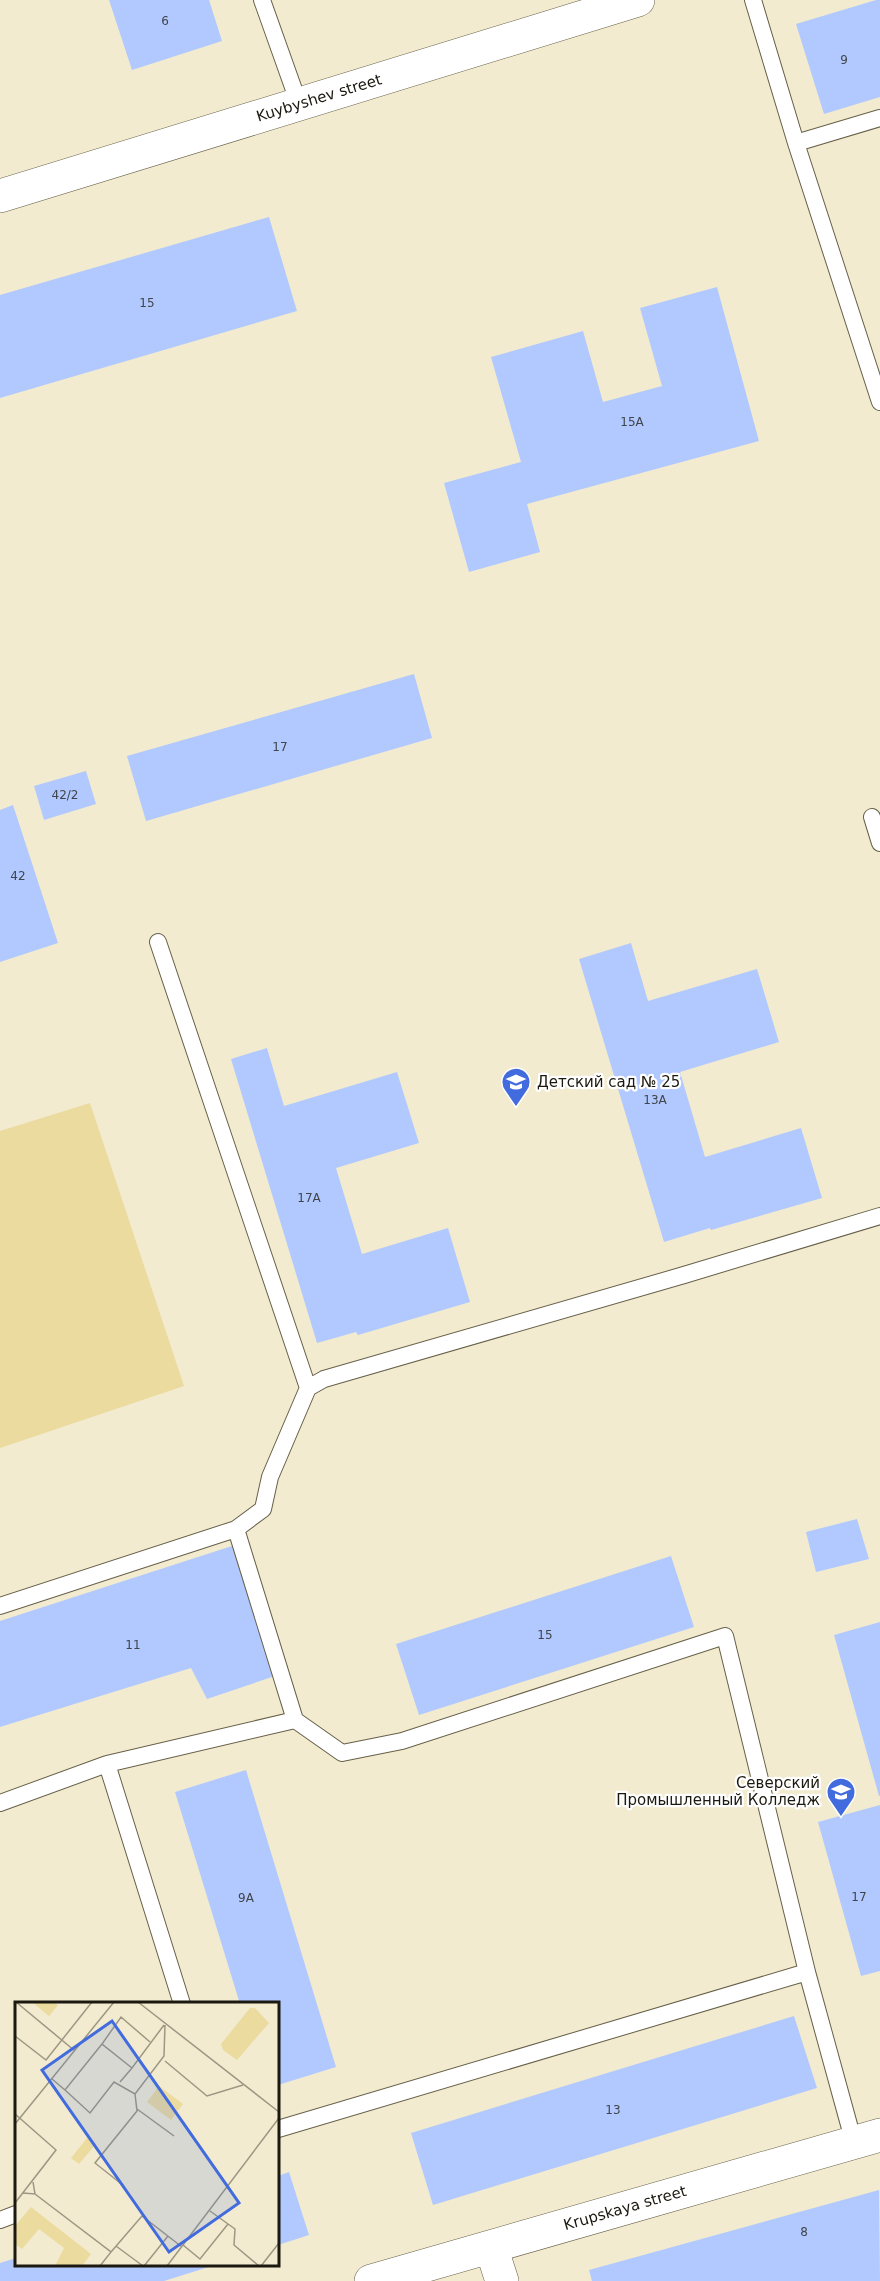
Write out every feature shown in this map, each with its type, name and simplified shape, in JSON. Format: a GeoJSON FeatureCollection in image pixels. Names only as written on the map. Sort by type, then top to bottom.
{"type":"FeatureCollection","features":[{"type":"Feature","properties":{"kind":"street","name":"Kuybyshev street"},"geometry":{"type":"LineString","coordinates":[[0,196],[638,0]]}},
{"type":"Feature","properties":{"kind":"street","name":"Krupskaya street"},"geometry":{"type":"LineString","coordinates":[[371,2281],[867,2139]]}},
{"type":"Feature","properties":{"kind":"street"},"geometry":{"type":"LineString","coordinates":[[491,2247],[502,2281]]}},
{"type":"Feature","properties":{"kind":"lane"},"geometry":{"type":"LineString","coordinates":[[262,0],[298,104]]}},
{"type":"Feature","properties":{"kind":"lane"},"geometry":{"type":"LineString","coordinates":[[753,0],[796,143],[880,402]]}},
{"type":"Feature","properties":{"kind":"lane"},"geometry":{"type":"LineString","coordinates":[[796,143],[880,118]]}},
{"type":"Feature","properties":{"kind":"lane"},"geometry":{"type":"LineString","coordinates":[[872,817],[880,843]]}},
{"type":"Feature","properties":{"kind":"lane"},"geometry":{"type":"LineString","coordinates":[[158,942],[309,1388]]}},
{"type":"Feature","properties":{"kind":"lane"},"geometry":{"type":"LineString","coordinates":[[0,1606],[236,1529],[263,1509],[270,1477],[309,1388],[324,1379],[880,1216]]}},
{"type":"Feature","properties":{"kind":"lane"},"geometry":{"type":"LineString","coordinates":[[236,1529],[295,1720],[342,1753],[402,1741],[724,1636],[807,1972],[867,2139]]}},
{"type":"Feature","properties":{"kind":"lane"},"geometry":{"type":"LineString","coordinates":[[0,1803],[107,1764],[295,1720]]}},
{"type":"Feature","properties":{"kind":"lane"},"geometry":{"type":"LineString","coordinates":[[107,1764],[181,2002]]}},
{"type":"Feature","properties":{"kind":"lane"},"geometry":{"type":"LineString","coordinates":[[279,2129],[807,1972]]}},
{"type":"Feature","properties":{"kind":"lane"},"geometry":{"type":"LineString","coordinates":[[0,2220],[15,2214]]}},
{"type":"Feature","properties":{"kind":"shaded area"},"geometry":{"type":"Polygon","coordinates":[[[90,1103],[184,1386],[0,1448],[0,1131],[90,1103]]]}},
{"type":"Feature","properties":{"kind":"building"},"geometry":{"type":"Polygon","coordinates":[[[109,0],[209,0],[222,41],[132,70],[109,0]]]}},
{"type":"Feature","properties":{"kind":"building"},"geometry":{"type":"Polygon","coordinates":[[[880,0],[880,97],[824,114],[796,24],[880,0]]]}},
{"type":"Feature","properties":{"kind":"building"},"geometry":{"type":"Polygon","coordinates":[[[269,217],[297,311],[0,398],[0,295],[269,217]]]}},
{"type":"Feature","properties":{"kind":"building"},"geometry":{"type":"Polygon","coordinates":[[[717,287],[759,441],[527,504],[540,552],[469,572],[444,483],[521,462],[491,357],[583,331],[603,402],[662,386],[640,308],[717,287]]]}},
{"type":"Feature","properties":{"kind":"building"},"geometry":{"type":"Polygon","coordinates":[[[414,674],[432,738],[146,821],[127,756],[414,674]]]}},
{"type":"Feature","properties":{"kind":"building"},"geometry":{"type":"Polygon","coordinates":[[[86,771],[96,804],[44,820],[34,786],[86,771]]]}},
{"type":"Feature","properties":{"kind":"building"},"geometry":{"type":"Polygon","coordinates":[[[13,805],[58,943],[0,962],[0,810],[13,805]]]}},
{"type":"Feature","properties":{"kind":"building"},"geometry":{"type":"Polygon","coordinates":[[[631,943],[648,1001],[757,969],[779,1042],[680,1072],[705,1157],[801,1128],[822,1198],[664,1242],[579,959],[631,943]]]}},
{"type":"Feature","properties":{"kind":"building"},"geometry":{"type":"Polygon","coordinates":[[[267,1048],[284,1106],[397,1072],[419,1143],[336,1168],[362,1254],[448,1228],[470,1302],[358,1335],[356,1332],[317,1343],[231,1059],[267,1048]]]}},
{"type":"Feature","properties":{"kind":"building"},"geometry":{"type":"Polygon","coordinates":[[[857,1519],[869,1559],[816,1572],[806,1532],[857,1519]]]}},
{"type":"Feature","properties":{"kind":"building"},"geometry":{"type":"Polygon","coordinates":[[[235,1545],[275,1676],[207,1699],[191,1668],[0,1727],[0,1621],[235,1545]]]}},
{"type":"Feature","properties":{"kind":"building"},"geometry":{"type":"Polygon","coordinates":[[[671,1556],[694,1627],[419,1715],[396,1644],[671,1556]]]}},
{"type":"Feature","properties":{"kind":"building"},"geometry":{"type":"Polygon","coordinates":[[[880,1622],[880,1796],[879,1796],[834,1635],[880,1622]]]}},
{"type":"Feature","properties":{"kind":"building"},"geometry":{"type":"Polygon","coordinates":[[[246,1770],[336,2067],[279,2085],[279,2002],[239,2002],[175,1792],[246,1770]]]}},
{"type":"Feature","properties":{"kind":"building"},"geometry":{"type":"Polygon","coordinates":[[[880,1805],[880,1971],[861,1976],[818,1822],[880,1805]]]}},
{"type":"Feature","properties":{"kind":"building"},"geometry":{"type":"Polygon","coordinates":[[[794,2016],[817,2088],[433,2205],[411,2133],[794,2016]]]}},
{"type":"Feature","properties":{"kind":"building"},"geometry":{"type":"Polygon","coordinates":[[[289,2172],[309,2235],[279,2245],[279,2176],[289,2172]]]}},
{"type":"Feature","properties":{"kind":"building"},"geometry":{"type":"Polygon","coordinates":[[[879,2190],[880,2281],[592,2281],[589,2270],[879,2190]]]}},
{"type":"Feature","properties":{"kind":"building"},"geometry":{"type":"Polygon","coordinates":[[[15,2258],[15,2266],[212,2266],[164,2281],[0,2281],[0,2263],[15,2258]]]}},
{"type":"Feature","properties":{"kind":"place","name":"Детский сад № 25"},"geometry":{"type":"Point","coordinates":[516,1108]}},
{"type":"Feature","properties":{"kind":"place","name":"Северский Промышленный Колледж"},"geometry":{"type":"Point","coordinates":[841,1818]}}]}
